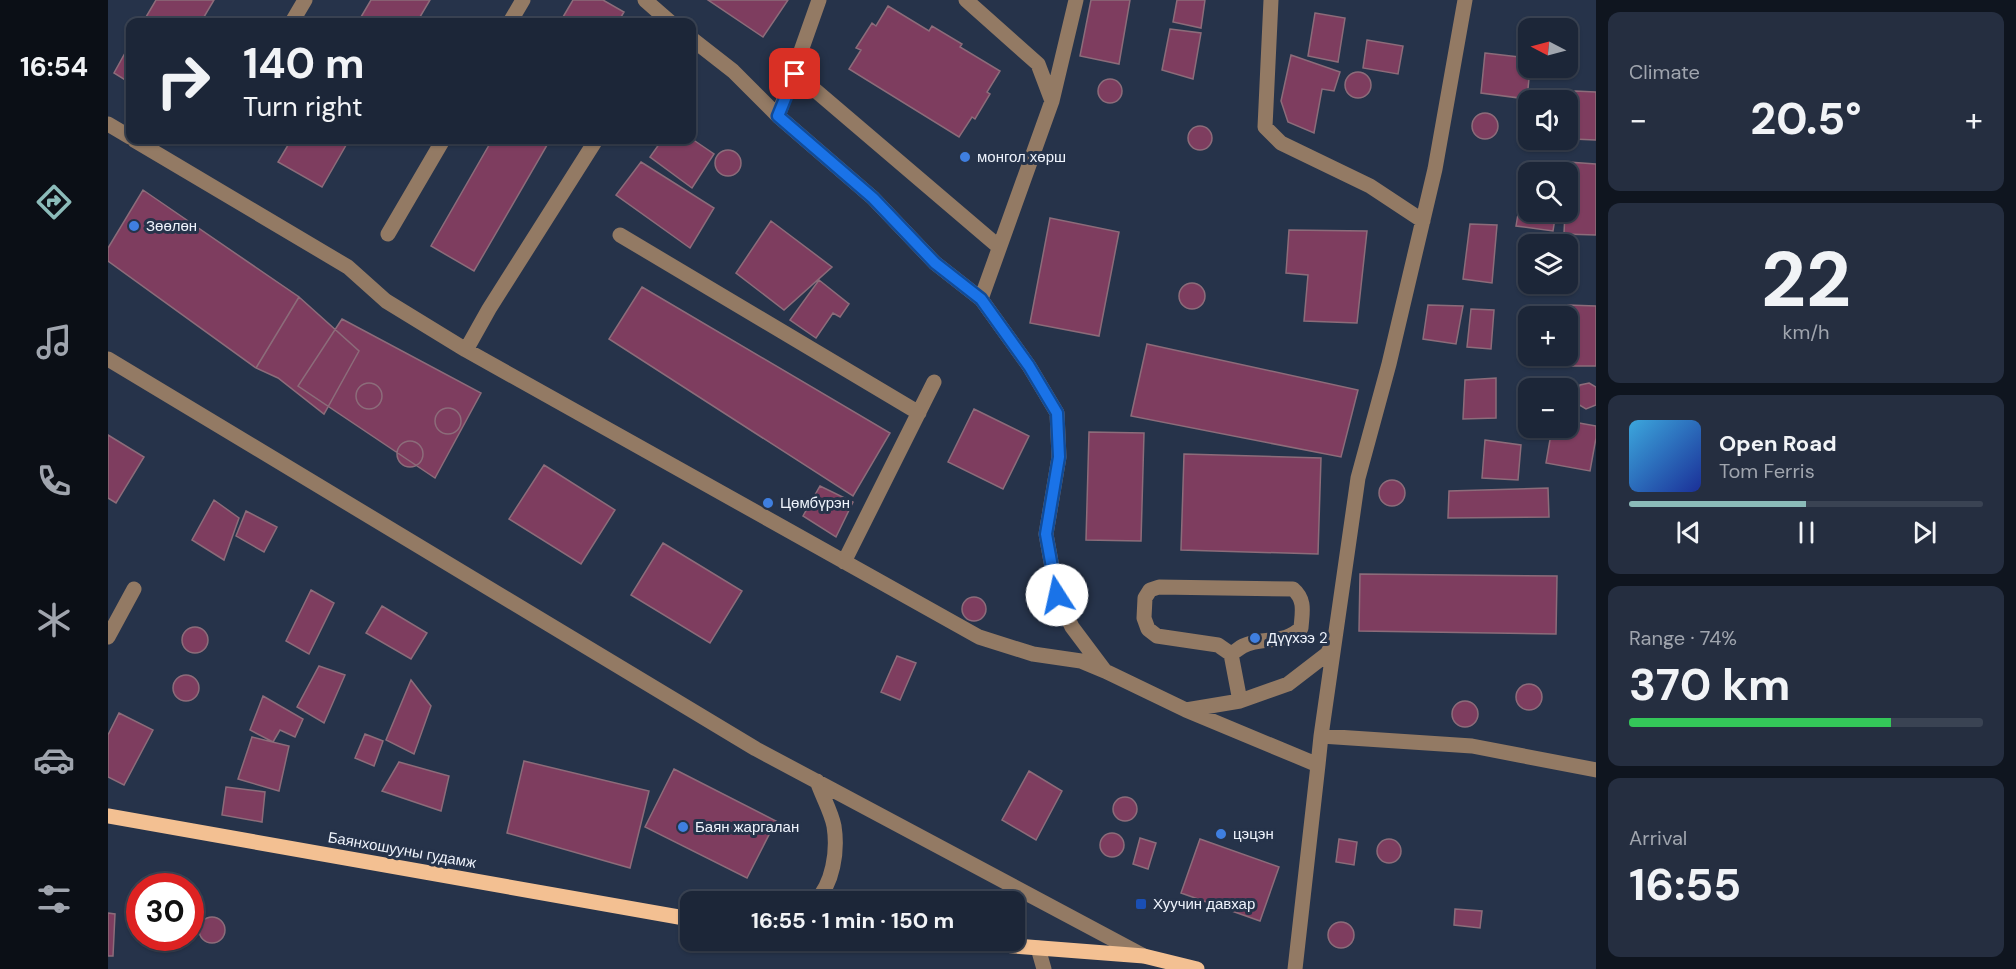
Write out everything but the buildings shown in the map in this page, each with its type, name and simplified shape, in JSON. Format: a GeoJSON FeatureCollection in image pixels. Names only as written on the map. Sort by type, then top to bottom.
{"type":"FeatureCollection","features":[{"type":"Feature","properties":{"kind":"main road","name":"Баянхошууны гудамж"},"geometry":{"type":"LineString","coordinates":[[108,816],[680,917]]}},
{"type":"Feature","properties":{"kind":"main road"},"geometry":{"type":"LineString","coordinates":[[1025,947],[1144,956],[1197,969]]}},
{"type":"Feature","properties":{"kind":"street"},"geometry":{"type":"LineString","coordinates":[[294,18],[305,0]]}},
{"type":"Feature","properties":{"kind":"street"},"geometry":{"type":"LineString","coordinates":[[512,18],[523,0]]}},
{"type":"Feature","properties":{"kind":"street"},"geometry":{"type":"LineString","coordinates":[[645,0],[663,18]]}},
{"type":"Feature","properties":{"kind":"street"},"geometry":{"type":"LineString","coordinates":[[778,116],[795,74],[819,0]]}},
{"type":"Feature","properties":{"kind":"street"},"geometry":{"type":"LineString","coordinates":[[966,0],[1038,64],[1052,100]]}},
{"type":"Feature","properties":{"kind":"street"},"geometry":{"type":"LineString","coordinates":[[981,299],[1052,100],[1076,0]]}},
{"type":"Feature","properties":{"kind":"street"},"geometry":{"type":"LineString","coordinates":[[1271,0],[1265,127],[1281,143],[1370,186],[1424,220]]}},
{"type":"Feature","properties":{"kind":"street"},"geometry":{"type":"LineString","coordinates":[[1295,969],[1321,736],[1358,478],[1424,220],[1465,0]]}},
{"type":"Feature","properties":{"kind":"street"},"geometry":{"type":"LineString","coordinates":[[696,42],[733,71],[778,116],[873,198],[935,263],[981,299],[1029,366],[1057,413],[1059,457],[1046,534],[1057,595],[1072,627],[1105,670]]}},
{"type":"Feature","properties":{"kind":"street"},"geometry":{"type":"LineString","coordinates":[[795,74],[999,247]]}},
{"type":"Feature","properties":{"kind":"street"},"geometry":{"type":"LineString","coordinates":[[108,124],[126,134]]}},
{"type":"Feature","properties":{"kind":"street"},"geometry":{"type":"LineString","coordinates":[[142,144],[348,267],[386,301],[466,350],[979,637],[1033,654],[1081,661],[1105,670],[1186,710],[1318,765]]}},
{"type":"Feature","properties":{"kind":"street"},"geometry":{"type":"LineString","coordinates":[[388,234],[441,144]]}},
{"type":"Feature","properties":{"kind":"street"},"geometry":{"type":"LineString","coordinates":[[466,350],[489,309],[593,144]]}},
{"type":"Feature","properties":{"kind":"street"},"geometry":{"type":"LineString","coordinates":[[620,235],[919,413]]}},
{"type":"Feature","properties":{"kind":"street"},"geometry":{"type":"LineString","coordinates":[[108,359],[756,749],[1144,956]]}},
{"type":"Feature","properties":{"kind":"street"},"geometry":{"type":"LineString","coordinates":[[844,562],[934,382]]}},
{"type":"Feature","properties":{"kind":"street"},"geometry":{"type":"LineString","coordinates":[[1231,654],[1244,645],[1289,638],[1296,634],[1301,628],[1303,600],[1298,593],[1293,589],[1159,587],[1150,590],[1145,598],[1144,618],[1149,628],[1156,636],[1218,645],[1231,654],[1240,700]]}},
{"type":"Feature","properties":{"kind":"street"},"geometry":{"type":"LineString","coordinates":[[108,637],[134,589]]}},
{"type":"Feature","properties":{"kind":"street"},"geometry":{"type":"LineString","coordinates":[[1186,710],[1240,700],[1288,684],[1327,654],[1335,641]]}},
{"type":"Feature","properties":{"kind":"street"},"geometry":{"type":"LineString","coordinates":[[1321,736],[1472,746],[1596,770]]}},
{"type":"Feature","properties":{"kind":"street"},"geometry":{"type":"LineString","coordinates":[[817,781],[834,826],[834,863],[824,891]]}},
{"type":"Feature","properties":{"kind":"street"},"geometry":{"type":"LineString","coordinates":[[1038,948],[1044,969]]}},
{"type":"Feature","properties":{"kind":"place","name":"монгол хөрш"},"geometry":{"type":"Point","coordinates":[965,157]}},
{"type":"Feature","properties":{"kind":"place","name":"Зөөлөн"},"geometry":{"type":"Point","coordinates":[134,226]}},
{"type":"Feature","properties":{"kind":"place","name":"Цөмбүрэн"},"geometry":{"type":"Point","coordinates":[768,503]}},
{"type":"Feature","properties":{"kind":"place","name":"Дүүхээ 2"},"geometry":{"type":"Point","coordinates":[1255,638]}},
{"type":"Feature","properties":{"kind":"place","name":"Баян жаргалан"},"geometry":{"type":"Point","coordinates":[683,827]}},
{"type":"Feature","properties":{"kind":"place","name":"цэцэн"},"geometry":{"type":"Point","coordinates":[1221,834]}},
{"type":"Feature","properties":{"kind":"place","name":"Хуучин давхар"},"geometry":{"type":"Point","coordinates":[1141,904]}},
{"type":"Feature","properties":{"kind":"route"},"geometry":{"type":"LineString","coordinates":[[795,74],[778,116],[873,198],[935,263],[981,299],[1029,366],[1057,413],[1059,457],[1046,534],[1057,595]]}}]}
